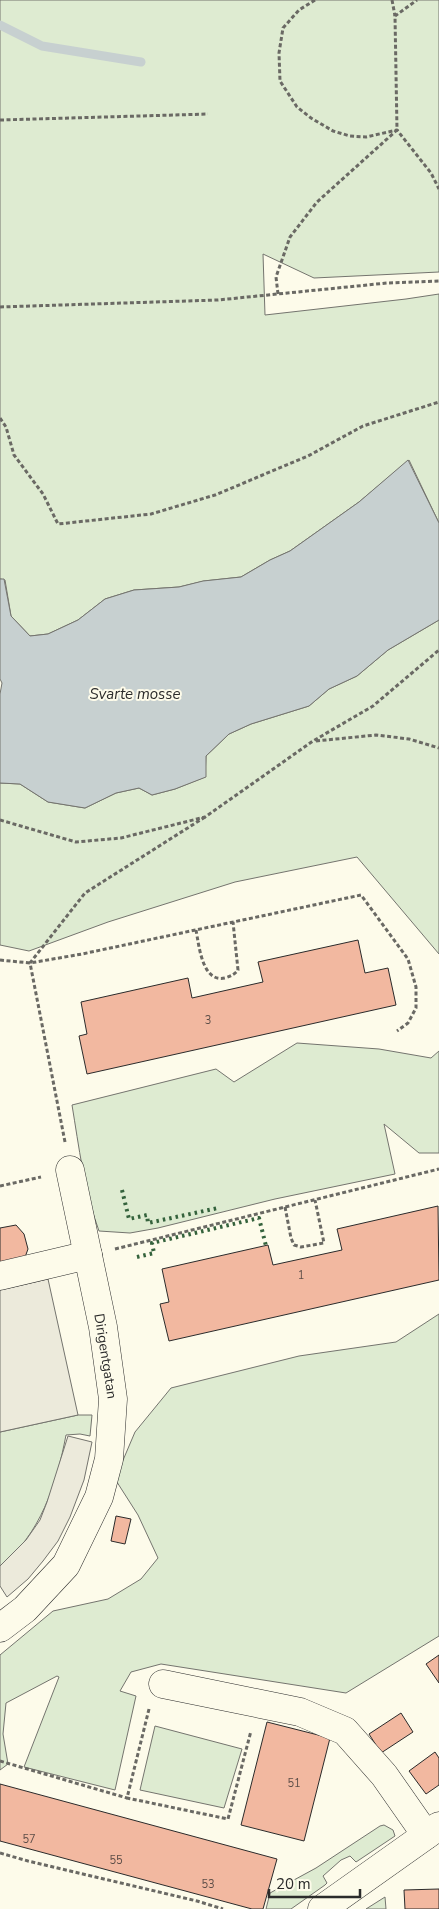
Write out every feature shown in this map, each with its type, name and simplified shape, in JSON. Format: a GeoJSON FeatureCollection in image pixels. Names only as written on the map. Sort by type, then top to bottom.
{"type":"FeatureCollection","features":[{"type":"Feature","properties":{"kind":"street","name":"Dirigentgatan"},"geometry":{"type":"LineString","coordinates":[[0,1628],[25,1609],[66,1565],[100,1497],[110,1459],[114,1399],[103,1327],[70,1170]]}},
{"type":"Feature","properties":{"kind":"street"},"geometry":{"type":"LineString","coordinates":[[0,1276],[88,1255]]}},
{"type":"Feature","properties":{"kind":"street"},"geometry":{"type":"LineString","coordinates":[[163,1684],[300,1712],[346,1731],[432,1831],[322,1909]]}},
{"type":"Feature","properties":{"kind":"path"},"geometry":{"type":"LineString","coordinates":[[316,0],[299,10],[283,28],[279,53],[280,82],[297,106],[311,118],[333,131],[350,136],[366,137],[397,130]]}},
{"type":"Feature","properties":{"kind":"path"},"geometry":{"type":"LineString","coordinates":[[392,0],[395,16],[397,130],[431,173],[439,189]]}},
{"type":"Feature","properties":{"kind":"path"},"geometry":{"type":"LineString","coordinates":[[395,16],[417,0]]}},
{"type":"Feature","properties":{"kind":"path"},"geometry":{"type":"LineString","coordinates":[[0,120],[208,114]]}},
{"type":"Feature","properties":{"kind":"path"},"geometry":{"type":"LineString","coordinates":[[278,294],[276,277],[290,237],[317,202],[397,130]]}},
{"type":"Feature","properties":{"kind":"path"},"geometry":{"type":"LineString","coordinates":[[0,307],[218,300],[387,283],[439,281]]}},
{"type":"Feature","properties":{"kind":"path"},"geometry":{"type":"LineString","coordinates":[[0,418],[6,427],[14,455],[43,494],[58,524],[151,514],[215,495],[308,456],[363,426],[439,402]]}},
{"type":"Feature","properties":{"kind":"path"},"geometry":{"type":"LineString","coordinates":[[0,1186],[70,1170],[30,963],[85,893],[205,817],[313,741],[374,706],[439,650]]}},
{"type":"Feature","properties":{"kind":"path"},"geometry":{"type":"LineString","coordinates":[[313,741],[376,735],[409,739],[439,748]]}},
{"type":"Feature","properties":{"kind":"path"},"geometry":{"type":"LineString","coordinates":[[0,820],[76,842],[122,838],[205,817]]}},
{"type":"Feature","properties":{"kind":"path"},"geometry":{"type":"LineString","coordinates":[[0,960],[30,963],[362,895],[408,959],[416,987],[416,1008],[408,1023],[396,1031]]}},
{"type":"Feature","properties":{"kind":"path"},"geometry":{"type":"LineString","coordinates":[[196,930],[201,958],[206,968],[213,976],[221,979],[228,977],[238,970],[233,922]]}},
{"type":"Feature","properties":{"kind":"path"},"geometry":{"type":"LineString","coordinates":[[88,1255],[439,1170]]}},
{"type":"Feature","properties":{"kind":"path"},"geometry":{"type":"LineString","coordinates":[[285,1207],[290,1238],[294,1244],[301,1247],[324,1243],[316,1200]]}},
{"type":"Feature","properties":{"kind":"path"},"geometry":{"type":"LineString","coordinates":[[127,1798],[152,1697],[163,1684]]}},
{"type":"Feature","properties":{"kind":"path"},"geometry":{"type":"LineString","coordinates":[[0,1761],[127,1798],[228,1819],[258,1703]]}},
{"type":"Feature","properties":{"kind":"path"},"geometry":{"type":"LineString","coordinates":[[0,1853],[223,1909]]}},
{"type":"Feature","properties":{"kind":"green space"},"geometry":{"type":"Polygon","coordinates":[[[0,0],[439,0],[439,272],[314,278],[263,254],[265,315],[439,294],[439,523],[409,460],[359,502],[290,551],[241,577],[204,581],[179,587],[134,590],[105,599],[78,620],[48,634],[30,636],[11,616],[5,580],[0,579],[0,0]]]}},
{"type":"Feature","properties":{"kind":"green space"},"geometry":{"type":"Polygon","coordinates":[[[439,620],[439,954],[357,857],[235,882],[108,922],[29,951],[0,945],[0,783],[20,784],[48,802],[85,808],[116,793],[139,788],[152,795],[175,789],[205,777],[206,756],[229,734],[251,724],[309,706],[329,689],[357,676],[388,650],[439,620]]]}},
{"type":"Feature","properties":{"kind":"green space"},"geometry":{"type":"Polygon","coordinates":[[[297,1043],[379,1049],[431,1058],[439,1051],[439,1153],[419,1153],[384,1124],[395,1174],[275,1199],[158,1228],[130,1233],[99,1231],[86,1184],[72,1105],[216,1069],[234,1082],[297,1043]]]}},
{"type":"Feature","properties":{"kind":"green space"},"geometry":{"type":"Polygon","coordinates":[[[439,1314],[439,1636],[346,1693],[161,1664],[131,1672],[120,1691],[136,1696],[115,1790],[24,1767],[59,1677],[57,1676],[6,1703],[3,1734],[8,1764],[0,1770],[0,1655],[53,1611],[108,1599],[141,1579],[158,1558],[138,1515],[115,1479],[135,1432],[171,1388],[299,1356],[396,1342],[439,1314]]]}},
{"type":"Feature","properties":{"kind":"green space"},"geometry":{"type":"Polygon","coordinates":[[[78,1415],[92,1415],[90,1436],[80,1434],[66,1435],[58,1472],[45,1507],[26,1540],[0,1566],[0,1432],[78,1415]]]}},
{"type":"Feature","properties":{"kind":"green space"},"geometry":{"type":"Polygon","coordinates":[[[155,1726],[242,1749],[224,1808],[140,1790],[155,1726]]]}},
{"type":"Feature","properties":{"kind":"green space"},"geometry":{"type":"Polygon","coordinates":[[[384,1825],[393,1830],[395,1836],[356,1862],[350,1856],[341,1860],[323,1876],[327,1883],[325,1885],[291,1909],[266,1909],[270,1893],[316,1868],[384,1825]]]}},
{"type":"Feature","properties":{"kind":"green space"},"geometry":{"type":"Polygon","coordinates":[[[385,1897],[386,1909],[366,1909],[385,1897]]]}},
{"type":"Feature","properties":{"kind":"shaded area"},"geometry":{"type":"Polygon","coordinates":[[[48,1279],[78,1415],[0,1432],[0,1290],[48,1279]]]}},
{"type":"Feature","properties":{"kind":"shaded area"},"geometry":{"type":"Polygon","coordinates":[[[68,1436],[92,1442],[84,1480],[70,1517],[58,1541],[43,1561],[28,1579],[7,1597],[0,1586],[0,1566],[26,1540],[40,1520],[68,1436]]]}},
{"type":"Feature","properties":{"kind":"water","name":"Svarte mosse"},"geometry":{"type":"Polygon","coordinates":[[[408,460],[439,523],[439,620],[388,650],[357,676],[329,689],[309,706],[251,724],[229,734],[206,756],[206,777],[175,789],[152,795],[139,788],[116,793],[85,808],[48,802],[20,784],[0,783],[0,694],[2,683],[0,679],[0,579],[4,579],[11,616],[30,636],[48,634],[78,620],[105,599],[134,590],[179,587],[203,581],[241,577],[290,551],[359,502],[408,460]]]}},
{"type":"Feature","properties":{"kind":"building"},"geometry":{"type":"Polygon","coordinates":[[[358,940],[365,973],[388,968],[396,1005],[87,1074],[79,1036],[87,1034],[81,1002],[188,978],[192,998],[263,982],[258,962],[358,940]]]}},
{"type":"Feature","properties":{"kind":"building"},"geometry":{"type":"Polygon","coordinates":[[[438,1206],[439,1280],[169,1341],[160,1304],[169,1302],[162,1269],[268,1245],[273,1265],[342,1250],[337,1229],[438,1206]]]}},
{"type":"Feature","properties":{"kind":"building"},"geometry":{"type":"Polygon","coordinates":[[[16,1225],[24,1234],[28,1249],[24,1260],[0,1265],[0,1228],[16,1225]]]}},
{"type":"Feature","properties":{"kind":"building"},"geometry":{"type":"Polygon","coordinates":[[[116,1516],[131,1519],[125,1544],[111,1541],[116,1516]]]}},
{"type":"Feature","properties":{"kind":"building"},"geometry":{"type":"Polygon","coordinates":[[[439,1655],[439,1683],[426,1664],[439,1655]]]}},
{"type":"Feature","properties":{"kind":"building"},"geometry":{"type":"Polygon","coordinates":[[[401,1713],[413,1732],[381,1753],[369,1734],[401,1713]]]}},
{"type":"Feature","properties":{"kind":"building"},"geometry":{"type":"Polygon","coordinates":[[[267,1722],[330,1738],[304,1841],[241,1825],[267,1722]]]}},
{"type":"Feature","properties":{"kind":"building"},"geometry":{"type":"Polygon","coordinates":[[[435,1752],[439,1758],[439,1785],[426,1794],[409,1771],[435,1752]]]}},
{"type":"Feature","properties":{"kind":"building"},"geometry":{"type":"Polygon","coordinates":[[[0,1784],[277,1859],[263,1909],[252,1909],[0,1841],[0,1784]]]}},
{"type":"Feature","properties":{"kind":"building"},"geometry":{"type":"Polygon","coordinates":[[[439,1889],[439,1909],[405,1909],[404,1890],[439,1889]]]}},
{"type":"Feature","properties":{"kind":"waterway"},"geometry":{"type":"LineString","coordinates":[[0,25],[42,46],[141,62]]}},
{"type":"Feature","properties":{"kind":"hedge"},"geometry":{"type":"LineString","coordinates":[[122,1190],[129,1219],[147,1215],[148,1223],[218,1208]]}},
{"type":"Feature","properties":{"kind":"hedge"},"geometry":{"type":"LineString","coordinates":[[137,1257],[154,1253],[152,1243],[259,1218],[266,1246]]}}]}
